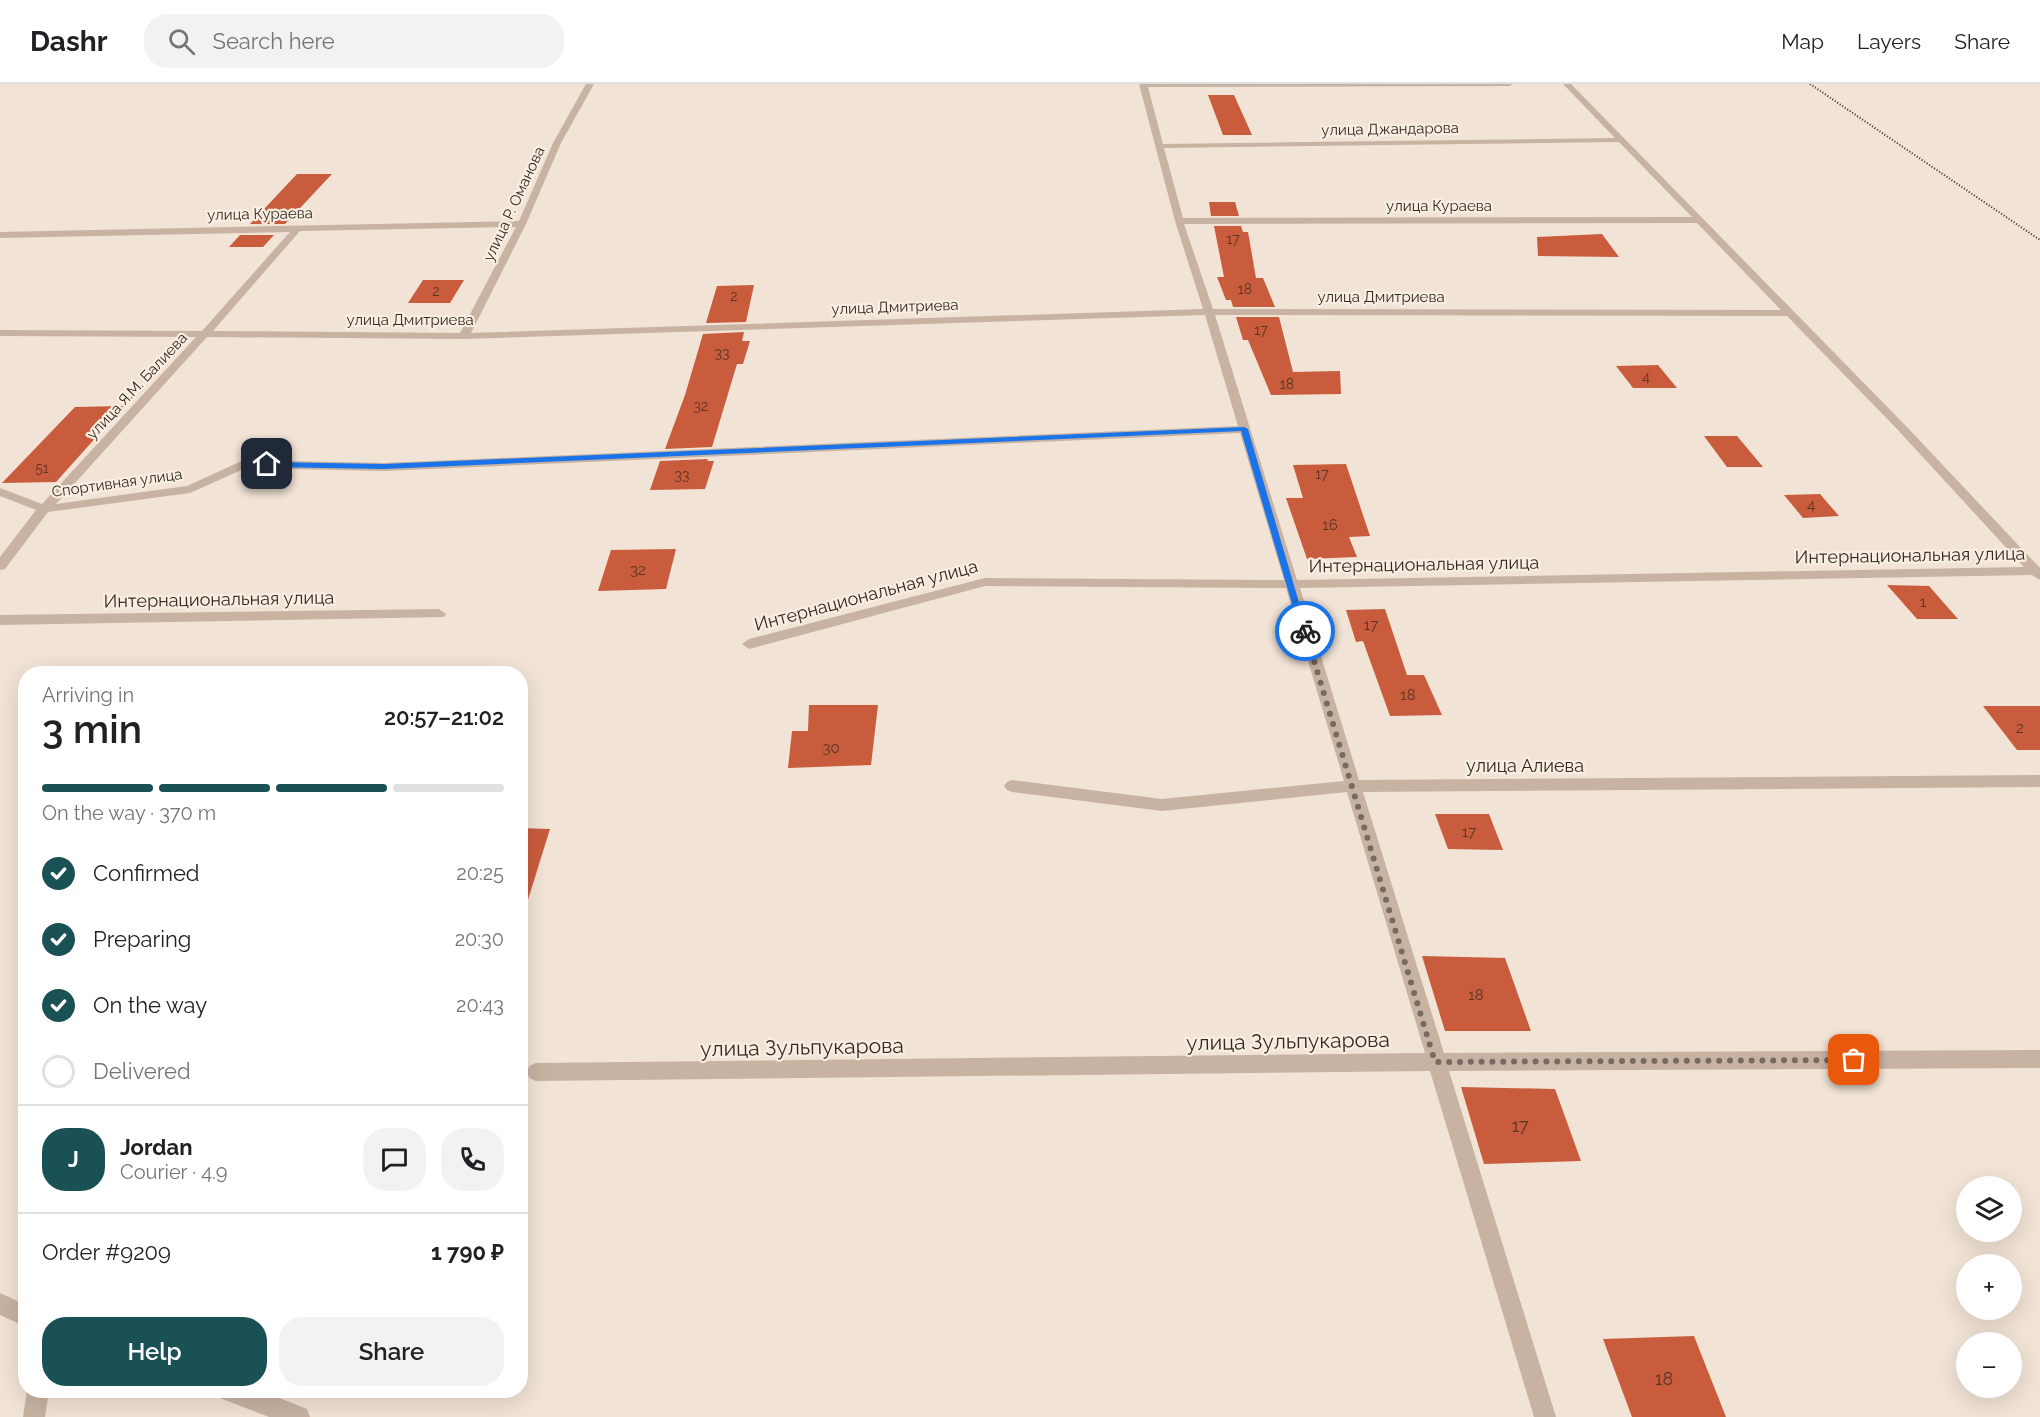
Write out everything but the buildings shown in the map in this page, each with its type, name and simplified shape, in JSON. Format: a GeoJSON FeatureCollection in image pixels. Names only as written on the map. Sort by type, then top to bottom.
{"type":"FeatureCollection","features":[{"type":"Feature","properties":{"kind":"street","name":"улица Р. Оманова"},"geometry":{"type":"LineString","coordinates":[[464,336],[522,224],[557,142],[590,84]]}},
{"type":"Feature","properties":{"kind":"street"},"geometry":{"type":"LineString","coordinates":[[1509,84],[1143,84],[1179,221],[1209,312],[1435,1062],[1545,1417]]}},
{"type":"Feature","properties":{"kind":"street"},"geometry":{"type":"LineString","coordinates":[[1567,84],[1791,313],[2038,573]]}},
{"type":"Feature","properties":{"kind":"street","name":"улица Джандарова"},"geometry":{"type":"LineString","coordinates":[[1161,146],[1620,140]]}},
{"type":"Feature","properties":{"kind":"street","name":"улица Кураева"},"geometry":{"type":"LineString","coordinates":[[1179,221],[1699,220]]}},
{"type":"Feature","properties":{"kind":"street","name":"улица Кураева"},"geometry":{"type":"LineString","coordinates":[[0,235],[522,224]]}},
{"type":"Feature","properties":{"kind":"street","name":"улица Я.М. Балиева"},"geometry":{"type":"LineString","coordinates":[[0,567],[44,509],[205,334],[298,228]]}},
{"type":"Feature","properties":{"kind":"street","name":"улица Дмитриева"},"geometry":{"type":"LineString","coordinates":[[0,333],[464,336],[1209,312],[1791,313]]}},
{"type":"Feature","properties":{"kind":"street","name":"Спортивная улица"},"geometry":{"type":"LineString","coordinates":[[0,492],[44,509],[190,489],[244,464],[384,466],[1244,429]]}},
{"type":"Feature","properties":{"kind":"street","name":"Интернациональная улица"},"geometry":{"type":"LineString","coordinates":[[749,644],[985,582],[1290,584],[2038,573]]}},
{"type":"Feature","properties":{"kind":"street","name":"Интернациональная улица"},"geometry":{"type":"LineString","coordinates":[[0,620],[439,614]]}},
{"type":"Feature","properties":{"kind":"street","name":"улица Алиева"},"geometry":{"type":"LineString","coordinates":[[1012,786],[1162,806],[1352,786],[2040,781]]}},
{"type":"Feature","properties":{"kind":"street","name":"улица Зульпукарова"},"geometry":{"type":"LineString","coordinates":[[536,1072],[1435,1062],[2040,1059]]}},
{"type":"Feature","properties":{"kind":"street"},"geometry":{"type":"LineString","coordinates":[[0,1304],[18,1312]]}},
{"type":"Feature","properties":{"kind":"street"},"geometry":{"type":"LineString","coordinates":[[34,1417],[37,1398]]}},
{"type":"Feature","properties":{"kind":"street"},"geometry":{"type":"LineString","coordinates":[[249,1398],[299,1417]]}},
{"type":"Feature","properties":{"kind":"railway"},"geometry":{"type":"LineString","coordinates":[[1810,84],[2040,240]]}},
{"type":"Feature","properties":{"kind":"way so far"},"geometry":{"type":"LineString","coordinates":[[1305,631],[1435,1062],[1854,1060]]}},
{"type":"Feature","properties":{"kind":"route"},"geometry":{"type":"LineString","coordinates":[[267,464],[384,466],[1244,429],[1305,631]]}}]}
